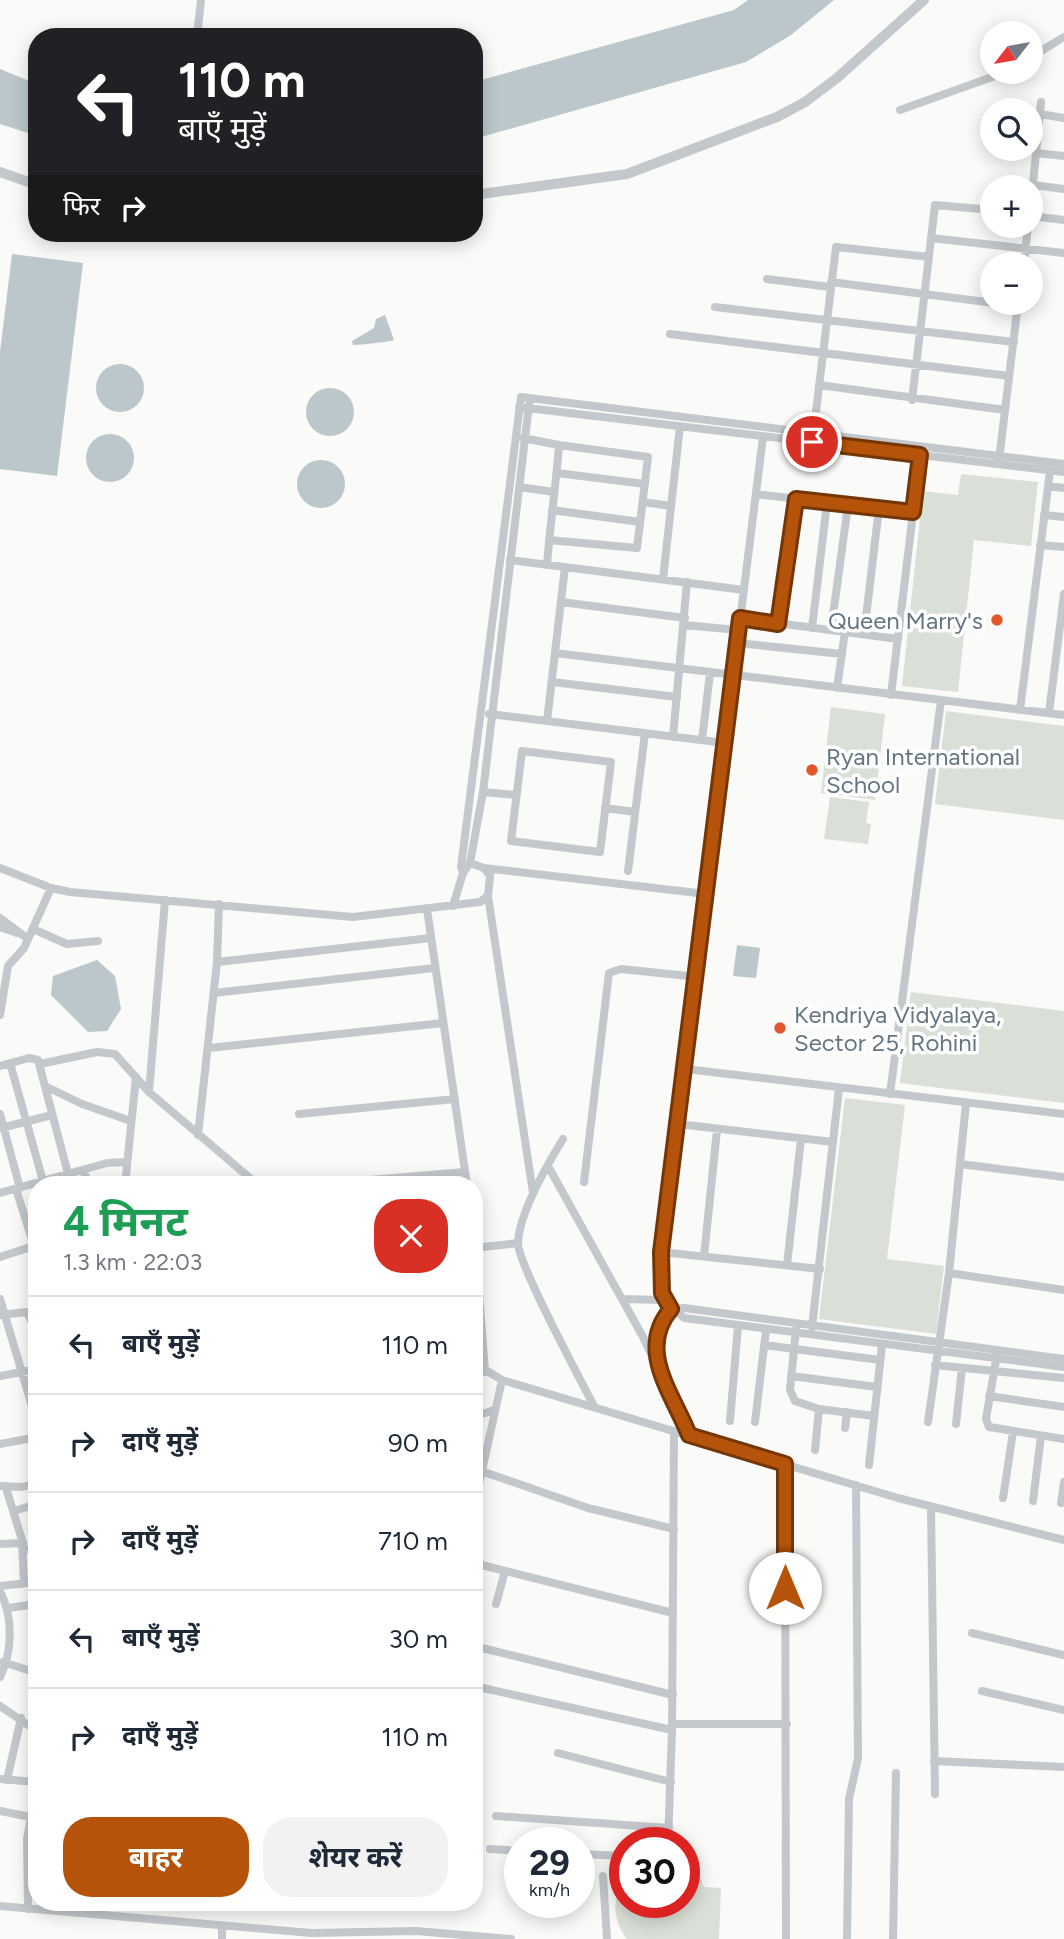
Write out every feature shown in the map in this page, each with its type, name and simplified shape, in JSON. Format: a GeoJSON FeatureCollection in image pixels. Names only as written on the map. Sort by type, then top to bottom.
{"type":"FeatureCollection","features":[{"type":"Feature","properties":{"kind":"street"},"geometry":{"type":"LineString","coordinates":[[198,28],[201,0]]}},
{"type":"Feature","properties":{"kind":"street"},"geometry":{"type":"LineString","coordinates":[[483,194],[627,174],[777,117],[805,102],[837,78],[925,0]]}},
{"type":"Feature","properties":{"kind":"street"},"geometry":{"type":"LineString","coordinates":[[1043,50],[1064,37]]}},
{"type":"Feature","properties":{"kind":"street"},"geometry":{"type":"LineString","coordinates":[[901,110],[980,81]]}},
{"type":"Feature","properties":{"kind":"street"},"geometry":{"type":"LineString","coordinates":[[1043,114],[1064,118]]}},
{"type":"Feature","properties":{"kind":"street"},"geometry":{"type":"LineString","coordinates":[[1043,154],[1064,156]]}},
{"type":"Feature","properties":{"kind":"street"},"geometry":{"type":"LineString","coordinates":[[0,172],[28,182]]}},
{"type":"Feature","properties":{"kind":"street"},"geometry":{"type":"LineString","coordinates":[[1043,186],[1064,189]]}},
{"type":"Feature","properties":{"kind":"street"},"geometry":{"type":"LineString","coordinates":[[912,400],[935,208],[939,203],[980,208]]}},
{"type":"Feature","properties":{"kind":"street"},"geometry":{"type":"LineString","coordinates":[[1043,217],[1064,220]]}},
{"type":"Feature","properties":{"kind":"street"},"geometry":{"type":"LineString","coordinates":[[932,238],[1064,253]]}},
{"type":"Feature","properties":{"kind":"street"},"geometry":{"type":"LineString","coordinates":[[1026,252],[1027,238]]}},
{"type":"Feature","properties":{"kind":"street"},"geometry":{"type":"LineString","coordinates":[[813,438],[834,251],[838,246],[929,257]]}},
{"type":"Feature","properties":{"kind":"street"},"geometry":{"type":"LineString","coordinates":[[766,279],[980,300]]}},
{"type":"Feature","properties":{"kind":"street"},"geometry":{"type":"LineString","coordinates":[[715,307],[1014,342]]}},
{"type":"Feature","properties":{"kind":"street"},"geometry":{"type":"LineString","coordinates":[[999,460],[1017,315]]}},
{"type":"Feature","properties":{"kind":"street"},"geometry":{"type":"LineString","coordinates":[[670,334],[1009,376]]}},
{"type":"Feature","properties":{"kind":"street"},"geometry":{"type":"LineString","coordinates":[[819,385],[912,400],[1005,410]]}},
{"type":"Feature","properties":{"kind":"street"},"geometry":{"type":"LineString","coordinates":[[463,873],[461,867],[524,408],[529,398],[920,455],[1064,464]]}},
{"type":"Feature","properties":{"kind":"street"},"geometry":{"type":"LineString","coordinates":[[524,408],[763,437],[813,438],[999,460],[1064,472]]}},
{"type":"Feature","properties":{"kind":"street"},"geometry":{"type":"LineString","coordinates":[[663,579],[680,426]]}},
{"type":"Feature","properties":{"kind":"street"},"geometry":{"type":"LineString","coordinates":[[763,437],[687,1069],[661,1252],[663,1300],[684,1318],[765,1330],[812,1327],[938,1348],[1064,1359]]}},
{"type":"Feature","properties":{"kind":"street"},"geometry":{"type":"LineString","coordinates":[[521,438],[648,457],[637,548],[549,540]]}},
{"type":"Feature","properties":{"kind":"street"},"geometry":{"type":"LineString","coordinates":[[453,906],[463,873],[470,863],[483,792],[519,487],[521,438]]}},
{"type":"Feature","properties":{"kind":"street"},"geometry":{"type":"LineString","coordinates":[[547,565],[559,445]]}},
{"type":"Feature","properties":{"kind":"street"},"geometry":{"type":"LineString","coordinates":[[891,695],[920,455]]}},
{"type":"Feature","properties":{"kind":"street"},"geometry":{"type":"LineString","coordinates":[[1020,710],[1049,471]]}},
{"type":"Feature","properties":{"kind":"street"},"geometry":{"type":"LineString","coordinates":[[556,473],[645,484]]}},
{"type":"Feature","properties":{"kind":"street"},"geometry":{"type":"LineString","coordinates":[[1048,486],[1064,488]]}},
{"type":"Feature","properties":{"kind":"street"},"geometry":{"type":"LineString","coordinates":[[519,487],[554,492]]}},
{"type":"Feature","properties":{"kind":"street"},"geometry":{"type":"LineString","coordinates":[[756,494],[913,512]]}},
{"type":"Feature","properties":{"kind":"street"},"geometry":{"type":"LineString","coordinates":[[778,624],[796,499]]}},
{"type":"Feature","properties":{"kind":"street"},"geometry":{"type":"LineString","coordinates":[[643,502],[671,506]]}},
{"type":"Feature","properties":{"kind":"street"},"geometry":{"type":"LineString","coordinates":[[812,628],[827,503]]}},
{"type":"Feature","properties":{"kind":"street"},"geometry":{"type":"LineString","coordinates":[[831,630],[848,505]]}},
{"type":"Feature","properties":{"kind":"street"},"geometry":{"type":"LineString","coordinates":[[864,635],[879,509]]}},
{"type":"Feature","properties":{"kind":"street"},"geometry":{"type":"LineString","coordinates":[[552,510],[640,522]]}},
{"type":"Feature","properties":{"kind":"street"},"geometry":{"type":"LineString","coordinates":[[1044,515],[1064,517]]}},
{"type":"Feature","properties":{"kind":"street"},"geometry":{"type":"LineString","coordinates":[[1040,545],[1064,547]]}},
{"type":"Feature","properties":{"kind":"street"},"geometry":{"type":"LineString","coordinates":[[510,560],[744,590]]}},
{"type":"Feature","properties":{"kind":"street"},"geometry":{"type":"LineString","coordinates":[[547,721],[565,567]]}},
{"type":"Feature","properties":{"kind":"street"},"geometry":{"type":"LineString","coordinates":[[673,737],[687,582]]}},
{"type":"Feature","properties":{"kind":"street"},"geometry":{"type":"LineString","coordinates":[[1049,713],[1064,594]]}},
{"type":"Feature","properties":{"kind":"street"},"geometry":{"type":"LineString","coordinates":[[561,602],[738,630]]}},
{"type":"Feature","properties":{"kind":"street"},"geometry":{"type":"LineString","coordinates":[[740,618],[898,639]]}},
{"type":"Feature","properties":{"kind":"street"},"geometry":{"type":"LineString","coordinates":[[837,688],[845,632]]}},
{"type":"Feature","properties":{"kind":"street"},"geometry":{"type":"LineString","coordinates":[[737,643],[842,654]]}},
{"type":"Feature","properties":{"kind":"street"},"geometry":{"type":"LineString","coordinates":[[555,653],[1064,715]]}},
{"type":"Feature","properties":{"kind":"street"},"geometry":{"type":"LineString","coordinates":[[702,740],[710,673]]}},
{"type":"Feature","properties":{"kind":"street"},"geometry":{"type":"LineString","coordinates":[[552,682],[677,696]]}},
{"type":"Feature","properties":{"kind":"street"},"geometry":{"type":"LineString","coordinates":[[890,1094],[941,701]]}},
{"type":"Feature","properties":{"kind":"street"},"geometry":{"type":"LineString","coordinates":[[482,713],[725,743]]}},
{"type":"Feature","properties":{"kind":"street"},"geometry":{"type":"LineString","coordinates":[[628,872],[645,733]]}},
{"type":"Feature","properties":{"kind":"street"},"geometry":{"type":"LineString","coordinates":[[522,751],[611,762],[605,808],[600,852],[511,841],[522,751]]}},
{"type":"Feature","properties":{"kind":"street"},"geometry":{"type":"LineString","coordinates":[[483,792],[516,795]]}},
{"type":"Feature","properties":{"kind":"street"},"geometry":{"type":"LineString","coordinates":[[605,808],[635,812]]}},
{"type":"Feature","properties":{"kind":"street"},"geometry":{"type":"LineString","coordinates":[[470,863],[484,868],[706,894]]}},
{"type":"Feature","properties":{"kind":"street"},"geometry":{"type":"LineString","coordinates":[[0,868],[51,888],[343,916],[453,906],[480,902],[488,896]]}},
{"type":"Feature","properties":{"kind":"street"},"geometry":{"type":"LineString","coordinates":[[484,868],[490,876],[488,896],[533,1192]]}},
{"type":"Feature","properties":{"kind":"street"},"geometry":{"type":"LineString","coordinates":[[0,1014],[8,966],[24,936],[33,929],[51,888]]}},
{"type":"Feature","properties":{"kind":"street"},"geometry":{"type":"LineString","coordinates":[[149,1092],[165,900]]}},
{"type":"Feature","properties":{"kind":"street"},"geometry":{"type":"LineString","coordinates":[[198,1135],[217,961],[219,904]]}},
{"type":"Feature","properties":{"kind":"street"},"geometry":{"type":"LineString","coordinates":[[427,909],[466,1176]]}},
{"type":"Feature","properties":{"kind":"street"},"geometry":{"type":"LineString","coordinates":[[0,918],[24,936]]}},
{"type":"Feature","properties":{"kind":"street"},"geometry":{"type":"LineString","coordinates":[[0,927],[24,936]]}},
{"type":"Feature","properties":{"kind":"street"},"geometry":{"type":"LineString","coordinates":[[33,929],[67,944],[98,941]]}},
{"type":"Feature","properties":{"kind":"street"},"geometry":{"type":"LineString","coordinates":[[217,961],[430,938]]}},
{"type":"Feature","properties":{"kind":"street"},"geometry":{"type":"LineString","coordinates":[[214,993],[434,968]]}},
{"type":"Feature","properties":{"kind":"street"},"geometry":{"type":"LineString","coordinates":[[584,1182],[609,973],[621,969],[698,977]]}},
{"type":"Feature","properties":{"kind":"street"},"geometry":{"type":"LineString","coordinates":[[209,1048],[443,1023]]}},
{"type":"Feature","properties":{"kind":"street"},"geometry":{"type":"LineString","coordinates":[[40,1064],[107,1051],[119,1057],[149,1092],[247,1176]]}},
{"type":"Feature","properties":{"kind":"street"},"geometry":{"type":"LineString","coordinates":[[0,1066],[33,1057],[40,1064],[68,1175]]}},
{"type":"Feature","properties":{"kind":"street"},"geometry":{"type":"LineString","coordinates":[[10,1063],[42,1176]]}},
{"type":"Feature","properties":{"kind":"street"},"geometry":{"type":"LineString","coordinates":[[687,1069],[1064,1114]]}},
{"type":"Feature","properties":{"kind":"street"},"geometry":{"type":"LineString","coordinates":[[126,1176],[136,1077]]}},
{"type":"Feature","properties":{"kind":"street"},"geometry":{"type":"LineString","coordinates":[[45,1086],[82,1104],[131,1121]]}},
{"type":"Feature","properties":{"kind":"street"},"geometry":{"type":"LineString","coordinates":[[812,1327],[839,1087]]}},
{"type":"Feature","properties":{"kind":"street"},"geometry":{"type":"LineString","coordinates":[[299,1114],[455,1099]]}},
{"type":"Feature","properties":{"kind":"street"},"geometry":{"type":"LineString","coordinates":[[929,1422],[949,1273],[967,1103]]}},
{"type":"Feature","properties":{"kind":"street"},"geometry":{"type":"LineString","coordinates":[[0,1114],[28,1222]]}},
{"type":"Feature","properties":{"kind":"street"},"geometry":{"type":"LineString","coordinates":[[2,1128],[52,1115]]}},
{"type":"Feature","properties":{"kind":"street"},"geometry":{"type":"LineString","coordinates":[[678,1124],[833,1142]]}},
{"type":"Feature","properties":{"kind":"street"},"geometry":{"type":"LineString","coordinates":[[704,1256],[717,1130]]}},
{"type":"Feature","properties":{"kind":"street"},"geometry":{"type":"LineString","coordinates":[[563,1139],[533,1192],[518,1243],[527,1269],[594,1406]]}},
{"type":"Feature","properties":{"kind":"street"},"geometry":{"type":"LineString","coordinates":[[787,1265],[801,1139]]}},
{"type":"Feature","properties":{"kind":"street"},"geometry":{"type":"LineString","coordinates":[[64,1176],[107,1163],[127,1162]]}},
{"type":"Feature","properties":{"kind":"street"},"geometry":{"type":"LineString","coordinates":[[960,1164],[1064,1177]]}},
{"type":"Feature","properties":{"kind":"street"},"geometry":{"type":"LineString","coordinates":[[548,1166],[622,1299],[689,1435]]}},
{"type":"Feature","properties":{"kind":"street"},"geometry":{"type":"LineString","coordinates":[[84,1170],[86,1176]]}},
{"type":"Feature","properties":{"kind":"street"},"geometry":{"type":"LineString","coordinates":[[417,1176],[465,1172]]}},
{"type":"Feature","properties":{"kind":"street"},"geometry":{"type":"LineString","coordinates":[[0,1193],[28,1185]]}},
{"type":"Feature","properties":{"kind":"street"},"geometry":{"type":"LineString","coordinates":[[483,1246],[518,1243]]}},
{"type":"Feature","properties":{"kind":"street"},"geometry":{"type":"LineString","coordinates":[[0,1257],[28,1248]]}},
{"type":"Feature","properties":{"kind":"street"},"geometry":{"type":"LineString","coordinates":[[661,1252],[820,1269]]}},
{"type":"Feature","properties":{"kind":"street"},"geometry":{"type":"LineString","coordinates":[[949,1273],[1064,1290]]}},
{"type":"Feature","properties":{"kind":"street"},"geometry":{"type":"LineString","coordinates":[[0,1299],[2,1315],[28,1395]]}},
{"type":"Feature","properties":{"kind":"street"},"geometry":{"type":"LineString","coordinates":[[622,1299],[663,1300]]}},
{"type":"Feature","properties":{"kind":"street"},"geometry":{"type":"LineString","coordinates":[[656,1365],[659,1324],[671,1309],[684,1308],[882,1345],[938,1348]]}},
{"type":"Feature","properties":{"kind":"street"},"geometry":{"type":"LineString","coordinates":[[2,1315],[28,1314]]}},
{"type":"Feature","properties":{"kind":"street"},"geometry":{"type":"LineString","coordinates":[[730,1421],[738,1326]]}},
{"type":"Feature","properties":{"kind":"street"},"geometry":{"type":"LineString","coordinates":[[755,1422],[765,1330]]}},
{"type":"Feature","properties":{"kind":"street"},"geometry":{"type":"LineString","coordinates":[[796,1330],[790,1390],[795,1401],[818,1409],[874,1416]]}},
{"type":"Feature","properties":{"kind":"street"},"geometry":{"type":"LineString","coordinates":[[483,1344],[485,1372],[502,1380],[931,1507],[1064,1539]]}},
{"type":"Feature","properties":{"kind":"street"},"geometry":{"type":"LineString","coordinates":[[764,1345],[880,1360]]}},
{"type":"Feature","properties":{"kind":"street"},"geometry":{"type":"LineString","coordinates":[[869,1465],[882,1345]]}},
{"type":"Feature","properties":{"kind":"street"},"geometry":{"type":"LineString","coordinates":[[997,1355],[1064,1367]]}},
{"type":"Feature","properties":{"kind":"street"},"geometry":{"type":"LineString","coordinates":[[997,1355],[986,1419],[989,1427],[1064,1439]]}},
{"type":"Feature","properties":{"kind":"street"},"geometry":{"type":"LineString","coordinates":[[935,1365],[1064,1378]]}},
{"type":"Feature","properties":{"kind":"street"},"geometry":{"type":"LineString","coordinates":[[956,1424],[962,1368]]}},
{"type":"Feature","properties":{"kind":"street"},"geometry":{"type":"LineString","coordinates":[[0,1376],[28,1370]]}},
{"type":"Feature","properties":{"kind":"street"},"geometry":{"type":"LineString","coordinates":[[791,1376],[877,1387]]}},
{"type":"Feature","properties":{"kind":"street"},"geometry":{"type":"LineString","coordinates":[[483,1461],[502,1380]]}},
{"type":"Feature","properties":{"kind":"street"},"geometry":{"type":"LineString","coordinates":[[989,1396],[1064,1407]]}},
{"type":"Feature","properties":{"kind":"street"},"geometry":{"type":"LineString","coordinates":[[483,1413],[494,1409]]}},
{"type":"Feature","properties":{"kind":"street"},"geometry":{"type":"LineString","coordinates":[[814,1450],[818,1409]]}},
{"type":"Feature","properties":{"kind":"street"},"geometry":{"type":"LineString","coordinates":[[845,1428],[847,1412]]}},
{"type":"Feature","properties":{"kind":"street"},"geometry":{"type":"LineString","coordinates":[[669,1827],[673,1727],[674,1431]]}},
{"type":"Feature","properties":{"kind":"street"},"geometry":{"type":"LineString","coordinates":[[1003,1498],[1013,1432]]}},
{"type":"Feature","properties":{"kind":"street"},"geometry":{"type":"LineString","coordinates":[[1033,1501],[1041,1436]]}},
{"type":"Feature","properties":{"kind":"street"},"geometry":{"type":"LineString","coordinates":[[0,1444],[28,1439]]}},
{"type":"Feature","properties":{"kind":"street"},"geometry":{"type":"LineString","coordinates":[[785,1464],[786,1939]]}},
{"type":"Feature","properties":{"kind":"street"},"geometry":{"type":"LineString","coordinates":[[483,1472],[588,1508],[674,1529]]}},
{"type":"Feature","properties":{"kind":"street"},"geometry":{"type":"LineString","coordinates":[[1061,1503],[1064,1482]]}},
{"type":"Feature","properties":{"kind":"street"},"geometry":{"type":"LineString","coordinates":[[24,1583],[23,1547],[14,1511],[3,1487],[28,1484]]}},
{"type":"Feature","properties":{"kind":"street"},"geometry":{"type":"LineString","coordinates":[[847,1939],[849,1799],[858,1758],[856,1485]]}},
{"type":"Feature","properties":{"kind":"street"},"geometry":{"type":"LineString","coordinates":[[14,1511],[28,1507]]}},
{"type":"Feature","properties":{"kind":"street"},"geometry":{"type":"LineString","coordinates":[[931,1507],[935,1794]]}},
{"type":"Feature","properties":{"kind":"street"},"geometry":{"type":"LineString","coordinates":[[0,1544],[28,1548]]}},
{"type":"Feature","properties":{"kind":"street"},"geometry":{"type":"LineString","coordinates":[[483,1565],[673,1613]]}},
{"type":"Feature","properties":{"kind":"street"},"geometry":{"type":"LineString","coordinates":[[496,1604],[505,1571]]}},
{"type":"Feature","properties":{"kind":"street"},"geometry":{"type":"LineString","coordinates":[[0,1586],[28,1583]]}},
{"type":"Feature","properties":{"kind":"street"},"geometry":{"type":"LineString","coordinates":[[0,1591],[10,1619],[0,1676]]}},
{"type":"Feature","properties":{"kind":"street"},"geometry":{"type":"LineString","coordinates":[[8,1608],[28,1605]]}},
{"type":"Feature","properties":{"kind":"street"},"geometry":{"type":"LineString","coordinates":[[972,1633],[1064,1655]]}},
{"type":"Feature","properties":{"kind":"street"},"geometry":{"type":"LineString","coordinates":[[483,1648],[673,1695]]}},
{"type":"Feature","properties":{"kind":"street"},"geometry":{"type":"LineString","coordinates":[[3,1662],[28,1670]]}},
{"type":"Feature","properties":{"kind":"street"},"geometry":{"type":"LineString","coordinates":[[483,1688],[673,1727],[787,1724]]}},
{"type":"Feature","properties":{"kind":"street"},"geometry":{"type":"LineString","coordinates":[[982,1691],[1064,1710]]}},
{"type":"Feature","properties":{"kind":"street"},"geometry":{"type":"LineString","coordinates":[[0,1706],[28,1724]]}},
{"type":"Feature","properties":{"kind":"street"},"geometry":{"type":"LineString","coordinates":[[21,1718],[3,1780],[28,1781]]}},
{"type":"Feature","properties":{"kind":"street"},"geometry":{"type":"LineString","coordinates":[[558,1753],[671,1782]]}},
{"type":"Feature","properties":{"kind":"street"},"geometry":{"type":"LineString","coordinates":[[934,1761],[1064,1767]]}},
{"type":"Feature","properties":{"kind":"street"},"geometry":{"type":"LineString","coordinates":[[893,1939],[896,1773]]}},
{"type":"Feature","properties":{"kind":"street"},"geometry":{"type":"LineString","coordinates":[[0,1811],[28,1817]]}},
{"type":"Feature","properties":{"kind":"street"},"geometry":{"type":"LineString","coordinates":[[496,1816],[655,1827]]}},
{"type":"Feature","properties":{"kind":"street"},"geometry":{"type":"LineString","coordinates":[[489,1849],[504,1849]]}},
{"type":"Feature","properties":{"kind":"street"},"geometry":{"type":"LineString","coordinates":[[603,1876],[607,1939]]}},
{"type":"Feature","properties":{"kind":"street"},"geometry":{"type":"LineString","coordinates":[[0,1906],[28,1909]]}},
{"type":"Feature","properties":{"kind":"street"},"geometry":{"type":"LineString","coordinates":[[50,1911],[311,1933],[511,1939]]}},
{"type":"Feature","properties":{"kind":"street"},"geometry":{"type":"LineString","coordinates":[[222,1927],[222,1939]]}},
{"type":"Feature","properties":{"kind":"shaded area"},"geometry":{"type":"Polygon","coordinates":[[[748,0],[834,0],[791,35],[746,62],[483,136],[483,80],[734,10],[748,0]]]}},
{"type":"Feature","properties":{"kind":"shaded area"},"geometry":{"type":"Polygon","coordinates":[[[0,69],[28,80],[28,133],[0,124],[0,69]]]}},
{"type":"Feature","properties":{"kind":"shaded area"},"geometry":{"type":"Polygon","coordinates":[[[12,254],[83,263],[57,476],[0,469],[0,352],[12,254]]]}},
{"type":"Feature","properties":{"kind":"shaded area"},"geometry":{"type":"Polygon","coordinates":[[[385,315],[394,340],[353,345],[352,341],[374,328],[376,319],[385,315]]]}},
{"type":"Feature","properties":{"kind":"shaded area"},"geometry":{"type":"Polygon","coordinates":[[[120,364],[137,371],[144,388],[137,405],[120,412],[103,405],[96,388],[103,371],[120,364]]]}},
{"type":"Feature","properties":{"kind":"shaded area"},"geometry":{"type":"Polygon","coordinates":[[[330,388],[347,395],[354,412],[347,429],[330,436],[313,429],[306,412],[313,395],[330,388]]]}},
{"type":"Feature","properties":{"kind":"shaded area"},"geometry":{"type":"Polygon","coordinates":[[[110,434],[127,441],[134,458],[127,475],[110,482],[93,475],[86,458],[93,441],[110,434]]]}},
{"type":"Feature","properties":{"kind":"shaded area"},"geometry":{"type":"Polygon","coordinates":[[[321,460],[338,467],[345,484],[338,501],[321,508],[304,501],[297,484],[304,467],[321,460]]]}},
{"type":"Feature","properties":{"kind":"shaded area"},"geometry":{"type":"Polygon","coordinates":[[[961,474],[1038,482],[1031,546],[974,540],[958,692],[902,686],[923,491],[958,495],[961,474]]]}},
{"type":"Feature","properties":{"kind":"shaded area"},"geometry":{"type":"Polygon","coordinates":[[[831,707],[885,714],[875,800],[821,793],[831,707]]]}},
{"type":"Feature","properties":{"kind":"shaded area"},"geometry":{"type":"Polygon","coordinates":[[[946,711],[1064,726],[1064,820],[935,804],[946,711]]]}},
{"type":"Feature","properties":{"kind":"shaded area"},"geometry":{"type":"Polygon","coordinates":[[[830,797],[869,802],[866,823],[871,824],[868,844],[824,839],[830,797]]]}},
{"type":"Feature","properties":{"kind":"shaded area"},"geometry":{"type":"Polygon","coordinates":[[[737,945],[760,948],[756,978],[733,976],[737,945]]]}},
{"type":"Feature","properties":{"kind":"shaded area"},"geometry":{"type":"Polygon","coordinates":[[[97,960],[115,976],[121,1009],[107,1031],[88,1032],[51,995],[53,976],[97,960]]]}},
{"type":"Feature","properties":{"kind":"shaded area"},"geometry":{"type":"Polygon","coordinates":[[[911,992],[1064,1011],[1064,1103],[900,1083],[911,992]]]}},
{"type":"Feature","properties":{"kind":"shaded area"},"geometry":{"type":"Polygon","coordinates":[[[845,1098],[905,1105],[887,1259],[944,1266],[936,1334],[819,1319],[845,1098]]]}},
{"type":"Feature","properties":{"kind":"shaded area"},"geometry":{"type":"Polygon","coordinates":[[[700,1877],[704,1887],[721,1888],[719,1939],[627,1939],[617,1919],[700,1918],[700,1877]]]}},
{"type":"Feature","properties":{"kind":"place","name":"Queen Marry's"},"geometry":{"type":"Point","coordinates":[997,620]}},
{"type":"Feature","properties":{"kind":"place","name":"Ryan International School"},"geometry":{"type":"Point","coordinates":[812,770]}},
{"type":"Feature","properties":{"kind":"place","name":"Kendriya Vidyalaya, Sector 25, Rohini"},"geometry":{"type":"Point","coordinates":[780,1028]}},
{"type":"Feature","properties":{"kind":"route"},"geometry":{"type":"LineString","coordinates":[[785,1588],[785,1464],[689,1435],[656,1365],[659,1324],[671,1309],[663,1300],[661,1252],[687,1069],[740,618],[778,624],[796,499],[913,512],[920,455],[812,442]]}}]}
